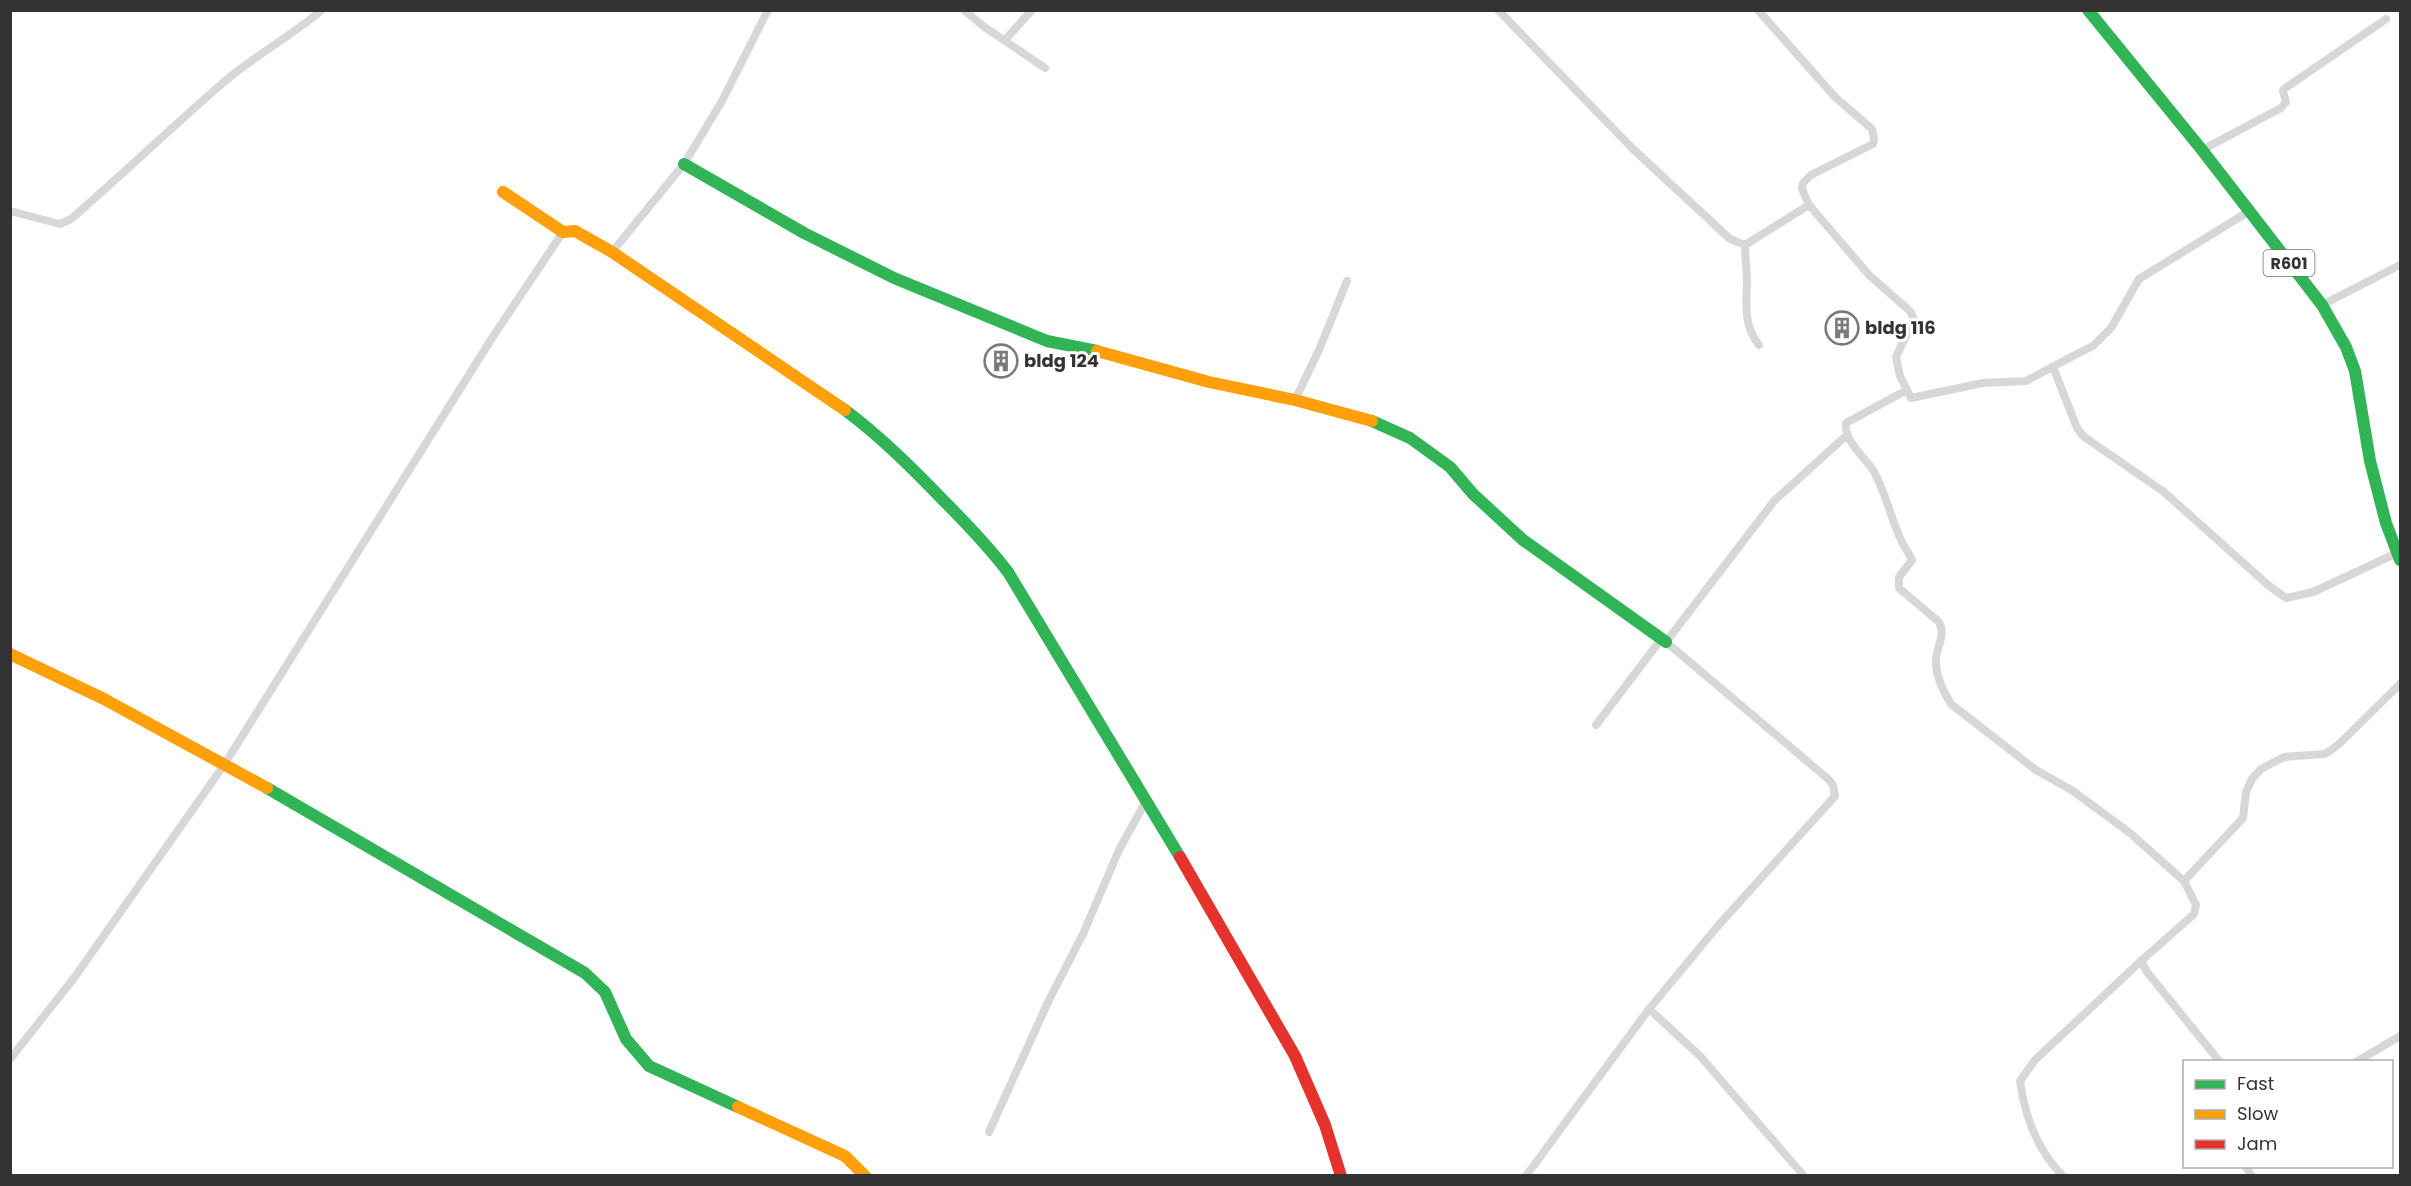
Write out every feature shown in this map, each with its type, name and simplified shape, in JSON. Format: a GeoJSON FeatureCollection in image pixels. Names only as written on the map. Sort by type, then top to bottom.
{"type":"FeatureCollection","features":[{"type":"Feature","properties":{"kind":"street"},"geometry":{"type":"LineString","coordinates":[[10,211],[60,224],[71,219],[227,80],[269,48],[293,34],[322,10]]}},
{"type":"Feature","properties":{"kind":"street"},"geometry":{"type":"LineString","coordinates":[[612,252],[684,164],[722,101],[768,10]]}},
{"type":"Feature","properties":{"kind":"street"},"geometry":{"type":"LineString","coordinates":[[964,10],[1045,68]]}},
{"type":"Feature","properties":{"kind":"street"},"geometry":{"type":"LineString","coordinates":[[1005,40],[1032,10]]}},
{"type":"Feature","properties":{"kind":"street"},"geometry":{"type":"LineString","coordinates":[[1498,10],[1632,148],[1730,239],[1745,245]]}},
{"type":"Feature","properties":{"kind":"street"},"geometry":{"type":"LineString","coordinates":[[1758,10],[1835,97],[1872,129],[1873,144],[1811,176],[1803,183],[1802,189],[1809,205],[1869,275],[1910,311],[1914,319],[1896,357],[1905,391],[1911,398],[1983,383],[2026,381],[2092,346],[2111,328],[2139,279],[2248,212]]}},
{"type":"Feature","properties":{"kind":"street","name":"R601"},"geometry":{"type":"LineString","coordinates":[[2088,10],[2202,150],[2248,212],[2322,304],[2346,347],[2355,371],[2370,461],[2386,523],[2399,556]]}},
{"type":"Feature","properties":{"kind":"street"},"geometry":{"type":"LineString","coordinates":[[2202,150],[2281,108],[2286,102],[2284,89],[2386,19]]}},
{"type":"Feature","properties":{"kind":"street"},"geometry":{"type":"LineString","coordinates":[[684,164],[804,233],[894,278],[1047,341],[1113,355],[1209,382],[1363,417],[1410,438],[1450,467],[1473,494],[1522,540],[1664,640],[1833,785],[1835,796],[1717,927],[1649,1009],[1526,1176]]}},
{"type":"Feature","properties":{"kind":"street"},"geometry":{"type":"LineString","coordinates":[[502,192],[563,232],[575,231],[612,252],[837,403],[895,451],[989,547],[1008,572],[1147,800],[1295,1056],[1325,1125],[1341,1176]]}},
{"type":"Feature","properties":{"kind":"street"},"geometry":{"type":"LineString","coordinates":[[1745,245],[1809,205]]}},
{"type":"Feature","properties":{"kind":"street"},"geometry":{"type":"LineString","coordinates":[[10,1059],[74,978],[224,765],[492,338],[563,232]]}},
{"type":"Feature","properties":{"kind":"street"},"geometry":{"type":"LineString","coordinates":[[1745,245],[1747,281],[1745,306],[1750,329],[1759,345]]}},
{"type":"Feature","properties":{"kind":"street"},"geometry":{"type":"LineString","coordinates":[[2322,304],[2400,265]]}},
{"type":"Feature","properties":{"kind":"street"},"geometry":{"type":"LineString","coordinates":[[1295,400],[1320,350],[1347,281]]}},
{"type":"Feature","properties":{"kind":"street"},"geometry":{"type":"LineString","coordinates":[[2053,367],[2077,428],[2083,435],[2164,492],[2268,585],[2286,598],[2313,592],[2399,556]]}},
{"type":"Feature","properties":{"kind":"street"},"geometry":{"type":"LineString","coordinates":[[1905,391],[1846,423],[1847,435],[1873,471],[1912,560],[1899,577],[1899,588],[1942,627],[1936,658],[1937,672],[1943,691],[1951,704],[2036,770],[2073,792],[2130,833],[2184,881],[2196,905],[2194,914],[2035,1060],[2020,1081],[2023,1104],[2030,1125],[2049,1162],[2063,1176]]}},
{"type":"Feature","properties":{"kind":"street"},"geometry":{"type":"LineString","coordinates":[[1596,725],[1774,501],[1847,435]]}},
{"type":"Feature","properties":{"kind":"street"},"geometry":{"type":"LineString","coordinates":[[10,654],[114,705],[304,808],[585,973],[606,990],[630,1044],[649,1066],[845,1156],[859,1167],[865,1176]]}},
{"type":"Feature","properties":{"kind":"street"},"geometry":{"type":"LineString","coordinates":[[2184,881],[2242,818],[2246,792],[2252,779],[2261,769],[2284,757],[2325,754],[2338,745],[2400,684]]}},
{"type":"Feature","properties":{"kind":"street"},"geometry":{"type":"LineString","coordinates":[[988,1132],[1049,1000],[1083,934],[1119,850],[1147,800]]}},
{"type":"Feature","properties":{"kind":"street"},"geometry":{"type":"LineString","coordinates":[[2141,961],[2147,972],[2218,1060]]}},
{"type":"Feature","properties":{"kind":"street"},"geometry":{"type":"LineString","coordinates":[[1649,1009],[1700,1056],[1804,1176]]}},
{"type":"Feature","properties":{"kind":"street"},"geometry":{"type":"LineString","coordinates":[[2359,1060],[2400,1036]]}},
{"type":"Feature","properties":{"kind":"traffic: fast"},"geometry":{"type":"LineString","coordinates":[[2088,10],[2202,150],[2322,305],[2346,347],[2355,371],[2370,461],[2386,523],[2400,560]]}},
{"type":"Feature","properties":{"kind":"traffic: fast"},"geometry":{"type":"LineString","coordinates":[[684,164],[804,233],[894,278],[1047,341],[1097,351]]}},
{"type":"Feature","properties":{"kind":"traffic: fast"},"geometry":{"type":"LineString","coordinates":[[845,410],[920,476],[977,535],[1008,572],[1180,857]]}},
{"type":"Feature","properties":{"kind":"traffic: fast"},"geometry":{"type":"LineString","coordinates":[[1372,421],[1410,438],[1450,467],[1473,494],[1523,540],[1666,642]]}},
{"type":"Feature","properties":{"kind":"traffic: fast"},"geometry":{"type":"LineString","coordinates":[[267,788],[585,973],[605,992],[626,1039],[649,1066],[738,1107]]}},
{"type":"Feature","properties":{"kind":"traffic: slow"},"geometry":{"type":"LineString","coordinates":[[503,192],[563,232],[575,231],[612,252],[845,410]]}},
{"type":"Feature","properties":{"kind":"traffic: slow"},"geometry":{"type":"LineString","coordinates":[[1097,351],[1209,382],[1295,400],[1372,421]]}},
{"type":"Feature","properties":{"kind":"traffic: slow"},"geometry":{"type":"LineString","coordinates":[[10,654],[104,699],[267,788]]}},
{"type":"Feature","properties":{"kind":"traffic: slow"},"geometry":{"type":"LineString","coordinates":[[738,1107],[845,1156],[865,1176]]}},
{"type":"Feature","properties":{"kind":"traffic: jam"},"geometry":{"type":"LineString","coordinates":[[1180,857],[1295,1056],[1325,1125],[1341,1176]]}},
{"type":"Feature","properties":{"kind":"place","name":"bldg 116"},"geometry":{"type":"Point","coordinates":[1842,328]}},
{"type":"Feature","properties":{"kind":"place","name":"bldg 124"},"geometry":{"type":"Point","coordinates":[1001,361]}}]}
